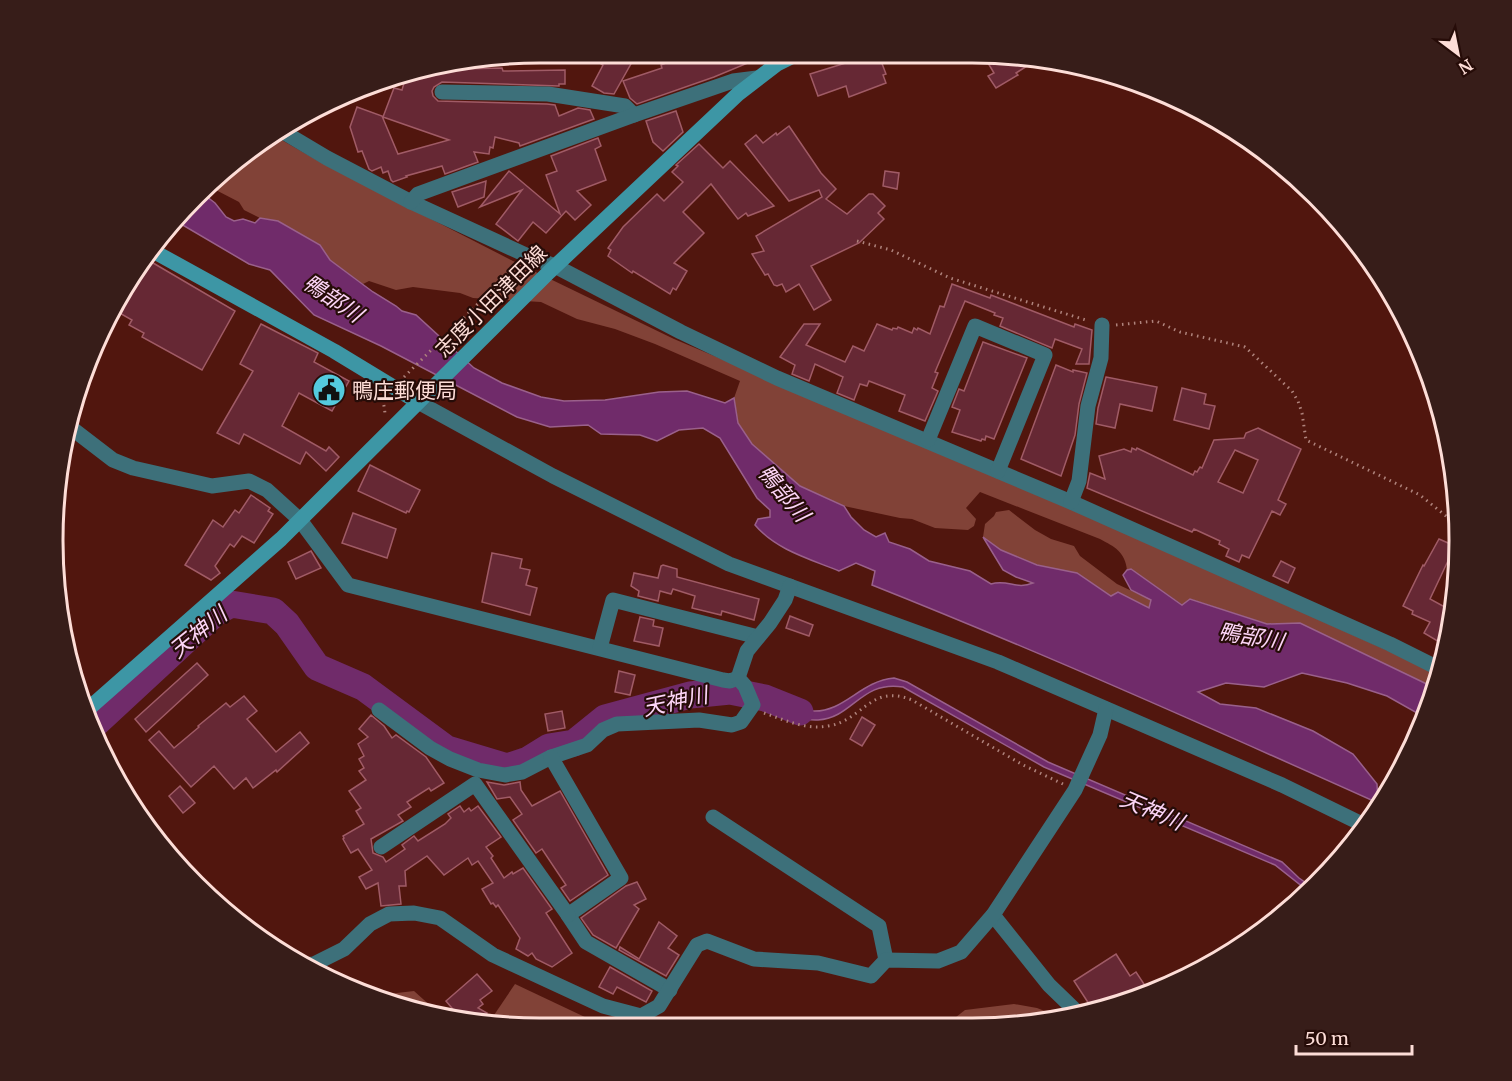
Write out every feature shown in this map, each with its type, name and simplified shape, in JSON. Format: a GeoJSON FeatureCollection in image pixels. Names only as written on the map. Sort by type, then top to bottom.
{"type":"FeatureCollection","features":[{"type":"Feature","properties":{"kind":"main road","name":"志度小田津田線"},"geometry":{"type":"LineString","coordinates":[[92,705],[272,547],[552,269],[738,94],[779,63]]}},
{"type":"Feature","properties":{"kind":"main road"},"geometry":{"type":"LineString","coordinates":[[159,254],[334,351],[423,397]]}},
{"type":"Feature","properties":{"kind":"street"},"geometry":{"type":"LineString","coordinates":[[411,202],[418,194],[634,115],[733,81],[757,78]]}},
{"type":"Feature","properties":{"kind":"street"},"geometry":{"type":"LineString","coordinates":[[442,92],[548,94],[625,105],[634,115]]}},
{"type":"Feature","properties":{"kind":"street"},"geometry":{"type":"LineString","coordinates":[[288,135],[411,202],[526,255],[777,378],[1071,502],[1390,644],[1433,665]]}},
{"type":"Feature","properties":{"kind":"street"},"geometry":{"type":"LineString","coordinates":[[1071,502],[1078,481],[1088,406],[1101,358],[1102,325]]}},
{"type":"Feature","properties":{"kind":"street"},"geometry":{"type":"LineString","coordinates":[[928,441],[975,326],[1046,355],[998,471]]}},
{"type":"Feature","properties":{"kind":"street"},"geometry":{"type":"LineString","coordinates":[[423,397],[554,476],[729,564],[998,662],[1282,785],[1357,822]]}},
{"type":"Feature","properties":{"kind":"street"},"geometry":{"type":"LineString","coordinates":[[76,431],[113,460],[133,468],[212,486],[249,481],[267,490],[300,520],[348,585],[602,642],[744,686]]}},
{"type":"Feature","properties":{"kind":"street"},"geometry":{"type":"LineString","coordinates":[[381,847],[476,777],[522,772],[551,757],[588,745],[603,730],[617,724],[699,720],[732,725],[741,722],[747,651],[770,623],[785,600],[790,586]]}},
{"type":"Feature","properties":{"kind":"street"},"geometry":{"type":"LineString","coordinates":[[602,642],[613,600],[758,637]]}},
{"type":"Feature","properties":{"kind":"street"},"geometry":{"type":"LineString","coordinates":[[316,962],[344,949],[370,924],[389,914],[414,913],[440,918],[493,955],[603,1006],[641,1016],[659,1006],[697,945],[707,941],[754,959],[818,963],[871,976],[886,960],[938,961],[961,952],[993,915],[1078,784],[1100,735],[1106,709]]}},
{"type":"Feature","properties":{"kind":"street"},"geometry":{"type":"LineString","coordinates":[[379,710],[430,748],[476,777],[586,942],[670,990]]}},
{"type":"Feature","properties":{"kind":"street"},"geometry":{"type":"LineString","coordinates":[[551,757],[621,878],[568,915]]}},
{"type":"Feature","properties":{"kind":"street"},"geometry":{"type":"LineString","coordinates":[[713,817],[879,926],[886,960]]}},
{"type":"Feature","properties":{"kind":"street"},"geometry":{"type":"LineString","coordinates":[[993,915],[1049,985],[1072,1007]]}},
{"type":"Feature","properties":{"kind":"path"},"geometry":{"type":"LineString","coordinates":[[857,241],[891,250],[950,278],[1102,325],[1156,321],[1180,332],[1245,347],[1292,391],[1298,400],[1306,440],[1420,495],[1448,518]]}},
{"type":"Feature","properties":{"kind":"path"},"geometry":{"type":"LineString","coordinates":[[403,378],[522,260]]}},
{"type":"Feature","properties":{"kind":"path"},"geometry":{"type":"LineString","coordinates":[[744,686],[805,727],[826,727],[839,724],[886,695],[900,695],[1023,765],[1078,784]]}},
{"type":"Feature","properties":{"kind":"shaded area"},"geometry":{"type":"Polygon","coordinates":[[[281,140],[513,261],[674,339],[989,472],[1431,670],[1427,684],[1300,623],[1267,624],[1191,599],[1183,605],[1131,569],[1127,570],[1122,554],[1100,539],[980,492],[966,508],[976,519],[974,526],[968,530],[935,528],[912,519],[844,506],[800,486],[752,444],[738,423],[734,398],[740,381],[655,344],[615,329],[577,319],[541,302],[473,298],[460,293],[413,287],[396,290],[369,281],[363,284],[330,260],[320,245],[278,221],[260,218],[244,210],[239,202],[216,190],[281,140]]]}},
{"type":"Feature","properties":{"kind":"shaded area"},"geometry":{"type":"Polygon","coordinates":[[[1009,510],[1051,539],[1074,546],[1080,556],[1117,584],[1151,600],[1149,608],[1118,593],[1111,596],[1077,573],[1037,565],[1001,550],[983,537],[985,524],[996,512],[1009,510]]]}},
{"type":"Feature","properties":{"kind":"shaded area"},"geometry":{"type":"Polygon","coordinates":[[[515,984],[587,1018],[540,1018],[494,1016],[515,984]]]}},
{"type":"Feature","properties":{"kind":"shaded area"},"geometry":{"type":"Polygon","coordinates":[[[414,991],[430,1005],[417,1002],[390,994],[414,991]]]}},
{"type":"Feature","properties":{"kind":"shaded area"},"geometry":{"type":"Polygon","coordinates":[[[1014,1004],[1047,1012],[1003,1017],[955,1018],[965,1010],[1014,1004]]]}},
{"type":"Feature","properties":{"kind":"water","name":"鴨部川"},"geometry":{"type":"Polygon","coordinates":[[[208,198],[226,217],[234,221],[243,219],[255,223],[260,218],[278,221],[320,245],[330,260],[402,311],[416,315],[474,368],[502,383],[541,397],[564,401],[605,400],[659,392],[687,391],[725,403],[734,398],[738,423],[752,444],[800,486],[844,506],[864,530],[876,537],[885,533],[889,542],[910,549],[929,561],[970,571],[991,584],[1027,585],[1033,583],[1003,570],[983,537],[1001,550],[1037,565],[1077,573],[1111,596],[1118,592],[1149,608],[1151,600],[1131,590],[1123,575],[1131,569],[1182,605],[1190,599],[1267,624],[1300,623],[1427,684],[1424,694],[1417,713],[1387,696],[1347,683],[1302,673],[1264,687],[1226,683],[1198,692],[1220,704],[1256,708],[1313,731],[1353,754],[1377,784],[1377,792],[1372,800],[1063,664],[872,585],[875,571],[856,563],[839,571],[783,547],[763,534],[755,525],[758,519],[770,517],[770,510],[757,498],[720,438],[703,428],[679,430],[657,441],[640,435],[601,434],[588,425],[550,427],[517,417],[381,346],[314,315],[270,270],[249,264],[182,225],[208,198]]]}},
{"type":"Feature","properties":{"kind":"water"},"geometry":{"type":"Polygon","coordinates":[[[894,678],[907,682],[1048,762],[1282,862],[1305,882],[1301,886],[1275,865],[1044,767],[903,687],[889,686],[877,689],[840,713],[818,720],[797,717],[764,705],[767,696],[801,709],[823,710],[834,707],[882,680],[894,678]]]}},
{"type":"Feature","properties":{"kind":"building"},"geometry":{"type":"Polygon","coordinates":[[[600,63],[631,63],[614,94],[604,93],[592,86],[603,65],[600,63]]]}},
{"type":"Feature","properties":{"kind":"building"},"geometry":{"type":"Polygon","coordinates":[[[666,63],[748,63],[637,104],[630,98],[623,81],[662,68],[661,65],[666,63]]]}},
{"type":"Feature","properties":{"kind":"building"},"geometry":{"type":"Polygon","coordinates":[[[846,63],[882,63],[886,74],[883,75],[886,83],[849,97],[846,86],[818,96],[810,74],[846,63]]]}},
{"type":"Feature","properties":{"kind":"building"},"geometry":{"type":"Polygon","coordinates":[[[988,64],[1027,66],[1016,73],[1018,75],[996,88],[988,76],[994,73],[988,64]]]}},
{"type":"Feature","properties":{"kind":"building"},"geometry":{"type":"Polygon","coordinates":[[[467,69],[565,70],[565,84],[559,84],[559,86],[442,82],[432,91],[438,101],[547,104],[555,105],[559,116],[578,108],[590,110],[594,119],[520,146],[519,143],[495,137],[489,154],[474,152],[478,162],[445,174],[442,166],[393,182],[388,171],[383,173],[381,167],[372,171],[369,169],[362,151],[358,152],[350,127],[357,107],[382,116],[398,154],[449,140],[383,117],[394,88],[402,90],[404,83],[467,69]]]}},
{"type":"Feature","properties":{"kind":"building"},"geometry":{"type":"Polygon","coordinates":[[[676,111],[683,132],[663,151],[653,142],[646,121],[676,111]]]}},
{"type":"Feature","properties":{"kind":"building"},"geometry":{"type":"Polygon","coordinates":[[[789,126],[821,173],[836,189],[826,199],[847,214],[869,194],[873,194],[885,206],[878,213],[884,219],[859,243],[811,266],[831,300],[814,310],[799,284],[786,292],[782,284],[774,285],[752,254],[764,251],[756,236],[822,197],[819,190],[789,201],[745,144],[756,135],[763,143],[789,126]]]}},
{"type":"Feature","properties":{"kind":"building"},"geometry":{"type":"Polygon","coordinates":[[[598,138],[601,146],[595,149],[606,180],[577,191],[591,205],[575,220],[566,211],[546,233],[533,222],[518,241],[496,224],[522,190],[480,207],[509,171],[560,214],[546,175],[557,171],[551,156],[598,138]]]}},
{"type":"Feature","properties":{"kind":"building"},"geometry":{"type":"Polygon","coordinates":[[[699,144],[723,168],[730,161],[774,206],[748,216],[746,213],[738,219],[711,184],[683,212],[704,233],[674,263],[687,271],[676,290],[673,288],[670,294],[633,271],[632,273],[608,256],[611,250],[608,248],[623,227],[657,194],[664,201],[683,182],[672,172],[678,166],[676,165],[699,144]]]}},
{"type":"Feature","properties":{"kind":"building"},"geometry":{"type":"Polygon","coordinates":[[[885,171],[899,173],[897,189],[883,186],[885,171]]]}},
{"type":"Feature","properties":{"kind":"building"},"geometry":{"type":"Polygon","coordinates":[[[486,181],[484,197],[458,207],[452,192],[486,181]]]}},
{"type":"Feature","properties":{"kind":"building"},"geometry":{"type":"Polygon","coordinates":[[[152,263],[235,311],[202,370],[142,337],[144,333],[129,325],[132,320],[121,314],[152,263]]]}},
{"type":"Feature","properties":{"kind":"building"},"geometry":{"type":"Polygon","coordinates":[[[952,284],[990,298],[991,295],[1074,327],[1075,324],[1092,330],[1089,364],[1076,364],[1082,349],[1055,339],[1052,348],[1000,326],[1003,318],[965,301],[935,372],[938,373],[932,388],[938,391],[925,421],[899,411],[905,395],[869,381],[867,386],[860,384],[854,400],[837,393],[843,377],[815,364],[809,381],[792,374],[795,365],[780,357],[804,324],[820,324],[806,345],[845,362],[853,346],[864,351],[877,324],[892,330],[898,327],[912,333],[914,328],[917,330],[918,328],[930,334],[940,306],[944,307],[952,284]]]}},
{"type":"Feature","properties":{"kind":"building"},"geometry":{"type":"Polygon","coordinates":[[[261,324],[318,353],[314,362],[349,381],[332,411],[299,393],[282,426],[326,451],[329,447],[339,457],[326,471],[306,452],[300,464],[244,434],[239,444],[217,433],[253,371],[240,364],[261,324]]]}},
{"type":"Feature","properties":{"kind":"building"},"geometry":{"type":"Polygon","coordinates":[[[983,342],[1027,358],[994,439],[986,436],[985,440],[981,441],[952,432],[960,410],[952,407],[959,389],[964,391],[983,342]]]}},
{"type":"Feature","properties":{"kind":"building"},"geometry":{"type":"Polygon","coordinates":[[[1056,365],[1073,372],[1073,370],[1087,373],[1079,404],[1075,435],[1061,476],[1021,459],[1056,365]]]}},
{"type":"Feature","properties":{"kind":"building"},"geometry":{"type":"Polygon","coordinates":[[[1106,377],[1157,387],[1152,411],[1120,404],[1115,428],[1096,424],[1106,377]]]}},
{"type":"Feature","properties":{"kind":"building"},"geometry":{"type":"Polygon","coordinates":[[[1182,388],[1206,394],[1204,404],[1215,406],[1209,429],[1174,420],[1182,388]]]}},
{"type":"Feature","properties":{"kind":"building"},"geometry":{"type":"Polygon","coordinates":[[[1258,428],[1301,449],[1278,500],[1286,504],[1280,515],[1272,511],[1249,558],[1242,555],[1239,562],[1226,556],[1229,549],[1219,544],[1220,541],[1194,529],[1192,532],[1087,488],[1090,473],[1105,479],[1099,456],[1124,449],[1131,452],[1132,448],[1136,450],[1137,448],[1193,475],[1200,467],[1202,468],[1214,440],[1244,438],[1246,433],[1258,428]],[[1235,450],[1218,482],[1243,493],[1258,460],[1235,450]]]}},
{"type":"Feature","properties":{"kind":"building"},"geometry":{"type":"Polygon","coordinates":[[[370,465],[420,490],[409,512],[406,513],[358,491],[370,465]]]}},
{"type":"Feature","properties":{"kind":"building"},"geometry":{"type":"Polygon","coordinates":[[[251,495],[270,508],[268,511],[273,514],[254,543],[242,536],[234,547],[230,544],[215,566],[220,573],[211,580],[185,565],[213,520],[223,527],[235,510],[239,513],[251,495]]]}},
{"type":"Feature","properties":{"kind":"building"},"geometry":{"type":"Polygon","coordinates":[[[353,513],[396,529],[387,558],[342,543],[353,513]]]}},
{"type":"Feature","properties":{"kind":"building"},"geometry":{"type":"Polygon","coordinates":[[[1439,539],[1449,543],[1448,560],[1430,599],[1444,607],[1438,641],[1424,633],[1430,622],[1412,614],[1413,611],[1403,606],[1439,539]]]}},
{"type":"Feature","properties":{"kind":"building"},"geometry":{"type":"Polygon","coordinates":[[[311,551],[321,568],[296,579],[288,562],[311,551]]]}},
{"type":"Feature","properties":{"kind":"building"},"geometry":{"type":"Polygon","coordinates":[[[492,553],[522,559],[520,568],[530,570],[526,585],[537,588],[530,615],[482,602],[492,553]]]}},
{"type":"Feature","properties":{"kind":"building"},"geometry":{"type":"Polygon","coordinates":[[[1281,561],[1295,568],[1288,583],[1273,576],[1281,561]]]}},
{"type":"Feature","properties":{"kind":"building"},"geometry":{"type":"Polygon","coordinates":[[[663,565],[677,569],[677,577],[759,599],[754,620],[722,611],[721,615],[692,608],[695,596],[673,589],[671,594],[660,591],[658,601],[638,596],[639,591],[631,586],[634,573],[658,578],[663,565]]]}},
{"type":"Feature","properties":{"kind":"building"},"geometry":{"type":"Polygon","coordinates":[[[790,616],[813,625],[809,636],[786,628],[790,616]]]}},
{"type":"Feature","properties":{"kind":"building"},"geometry":{"type":"Polygon","coordinates":[[[640,617],[654,620],[653,626],[663,628],[659,646],[634,641],[640,617]]]}},
{"type":"Feature","properties":{"kind":"building"},"geometry":{"type":"Polygon","coordinates":[[[197,663],[208,675],[146,732],[135,719],[197,663]]]}},
{"type":"Feature","properties":{"kind":"building"},"geometry":{"type":"Polygon","coordinates":[[[619,671],[635,675],[630,695],[615,692],[619,671]]]}},
{"type":"Feature","properties":{"kind":"building"},"geometry":{"type":"Polygon","coordinates":[[[244,696],[257,711],[247,719],[276,752],[300,732],[309,743],[277,772],[276,770],[253,788],[246,778],[234,789],[214,766],[191,787],[149,740],[159,731],[174,748],[226,703],[230,707],[244,696]]]}},
{"type":"Feature","properties":{"kind":"building"},"geometry":{"type":"Polygon","coordinates":[[[562,711],[565,728],[548,731],[545,714],[562,711]]]}},
{"type":"Feature","properties":{"kind":"building"},"geometry":{"type":"Polygon","coordinates":[[[371,715],[384,726],[392,738],[396,735],[426,757],[444,783],[431,791],[429,788],[407,802],[411,807],[398,815],[403,821],[371,839],[373,853],[383,857],[386,862],[405,849],[402,845],[414,836],[418,841],[445,824],[451,818],[448,814],[460,806],[464,812],[469,808],[471,811],[478,806],[501,837],[486,847],[493,856],[491,858],[504,878],[523,868],[552,909],[546,913],[572,953],[552,967],[536,959],[532,953],[528,956],[516,949],[520,938],[498,905],[496,907],[493,903],[491,904],[482,889],[493,883],[478,861],[472,865],[468,858],[444,875],[427,856],[405,871],[406,886],[399,886],[401,904],[381,906],[378,883],[366,889],[359,877],[372,870],[358,849],[351,853],[343,836],[364,824],[356,811],[361,808],[349,791],[366,780],[359,771],[364,768],[359,759],[364,756],[358,744],[368,737],[359,729],[371,715]]]}},
{"type":"Feature","properties":{"kind":"building"},"geometry":{"type":"Polygon","coordinates":[[[862,717],[875,725],[862,746],[850,739],[862,717]]]}},
{"type":"Feature","properties":{"kind":"building"},"geometry":{"type":"Polygon","coordinates":[[[487,782],[504,785],[520,782],[521,790],[532,806],[560,791],[608,875],[570,901],[561,888],[566,885],[542,849],[536,853],[513,820],[522,814],[510,797],[497,799],[487,782]]]}},
{"type":"Feature","properties":{"kind":"building"},"geometry":{"type":"Polygon","coordinates":[[[180,786],[195,803],[183,813],[169,796],[180,786]]]}},
{"type":"Feature","properties":{"kind":"building"},"geometry":{"type":"Polygon","coordinates":[[[637,882],[646,899],[634,905],[639,909],[616,948],[593,935],[581,918],[626,886],[637,882]]]}},
{"type":"Feature","properties":{"kind":"building"},"geometry":{"type":"Polygon","coordinates":[[[659,922],[677,936],[668,948],[679,955],[666,976],[619,950],[620,947],[639,959],[659,922]]]}},
{"type":"Feature","properties":{"kind":"building"},"geometry":{"type":"Polygon","coordinates":[[[1116,954],[1130,976],[1136,972],[1145,985],[1089,1003],[1074,981],[1116,954]]]}},
{"type":"Feature","properties":{"kind":"building"},"geometry":{"type":"Polygon","coordinates":[[[610,967],[652,991],[646,1002],[617,987],[613,994],[599,987],[610,967]]]}},
{"type":"Feature","properties":{"kind":"building"},"geometry":{"type":"Polygon","coordinates":[[[477,974],[492,991],[480,1000],[483,1004],[478,1008],[487,1013],[486,1015],[454,1010],[446,1001],[477,974]]]}},
{"type":"Feature","properties":{"kind":"waterway","name":"天神川"},"geometry":{"type":"LineString","coordinates":[[98,721],[215,613],[231,604],[273,611],[287,624],[317,667],[363,687],[447,749],[507,767],[528,760],[549,747],[574,743],[605,718],[690,695],[730,691],[765,698],[800,712]]}},
{"type":"Feature","properties":{"kind":"place","name":"鴨庄郵便局"},"geometry":{"type":"Point","coordinates":[329,390]}}]}
